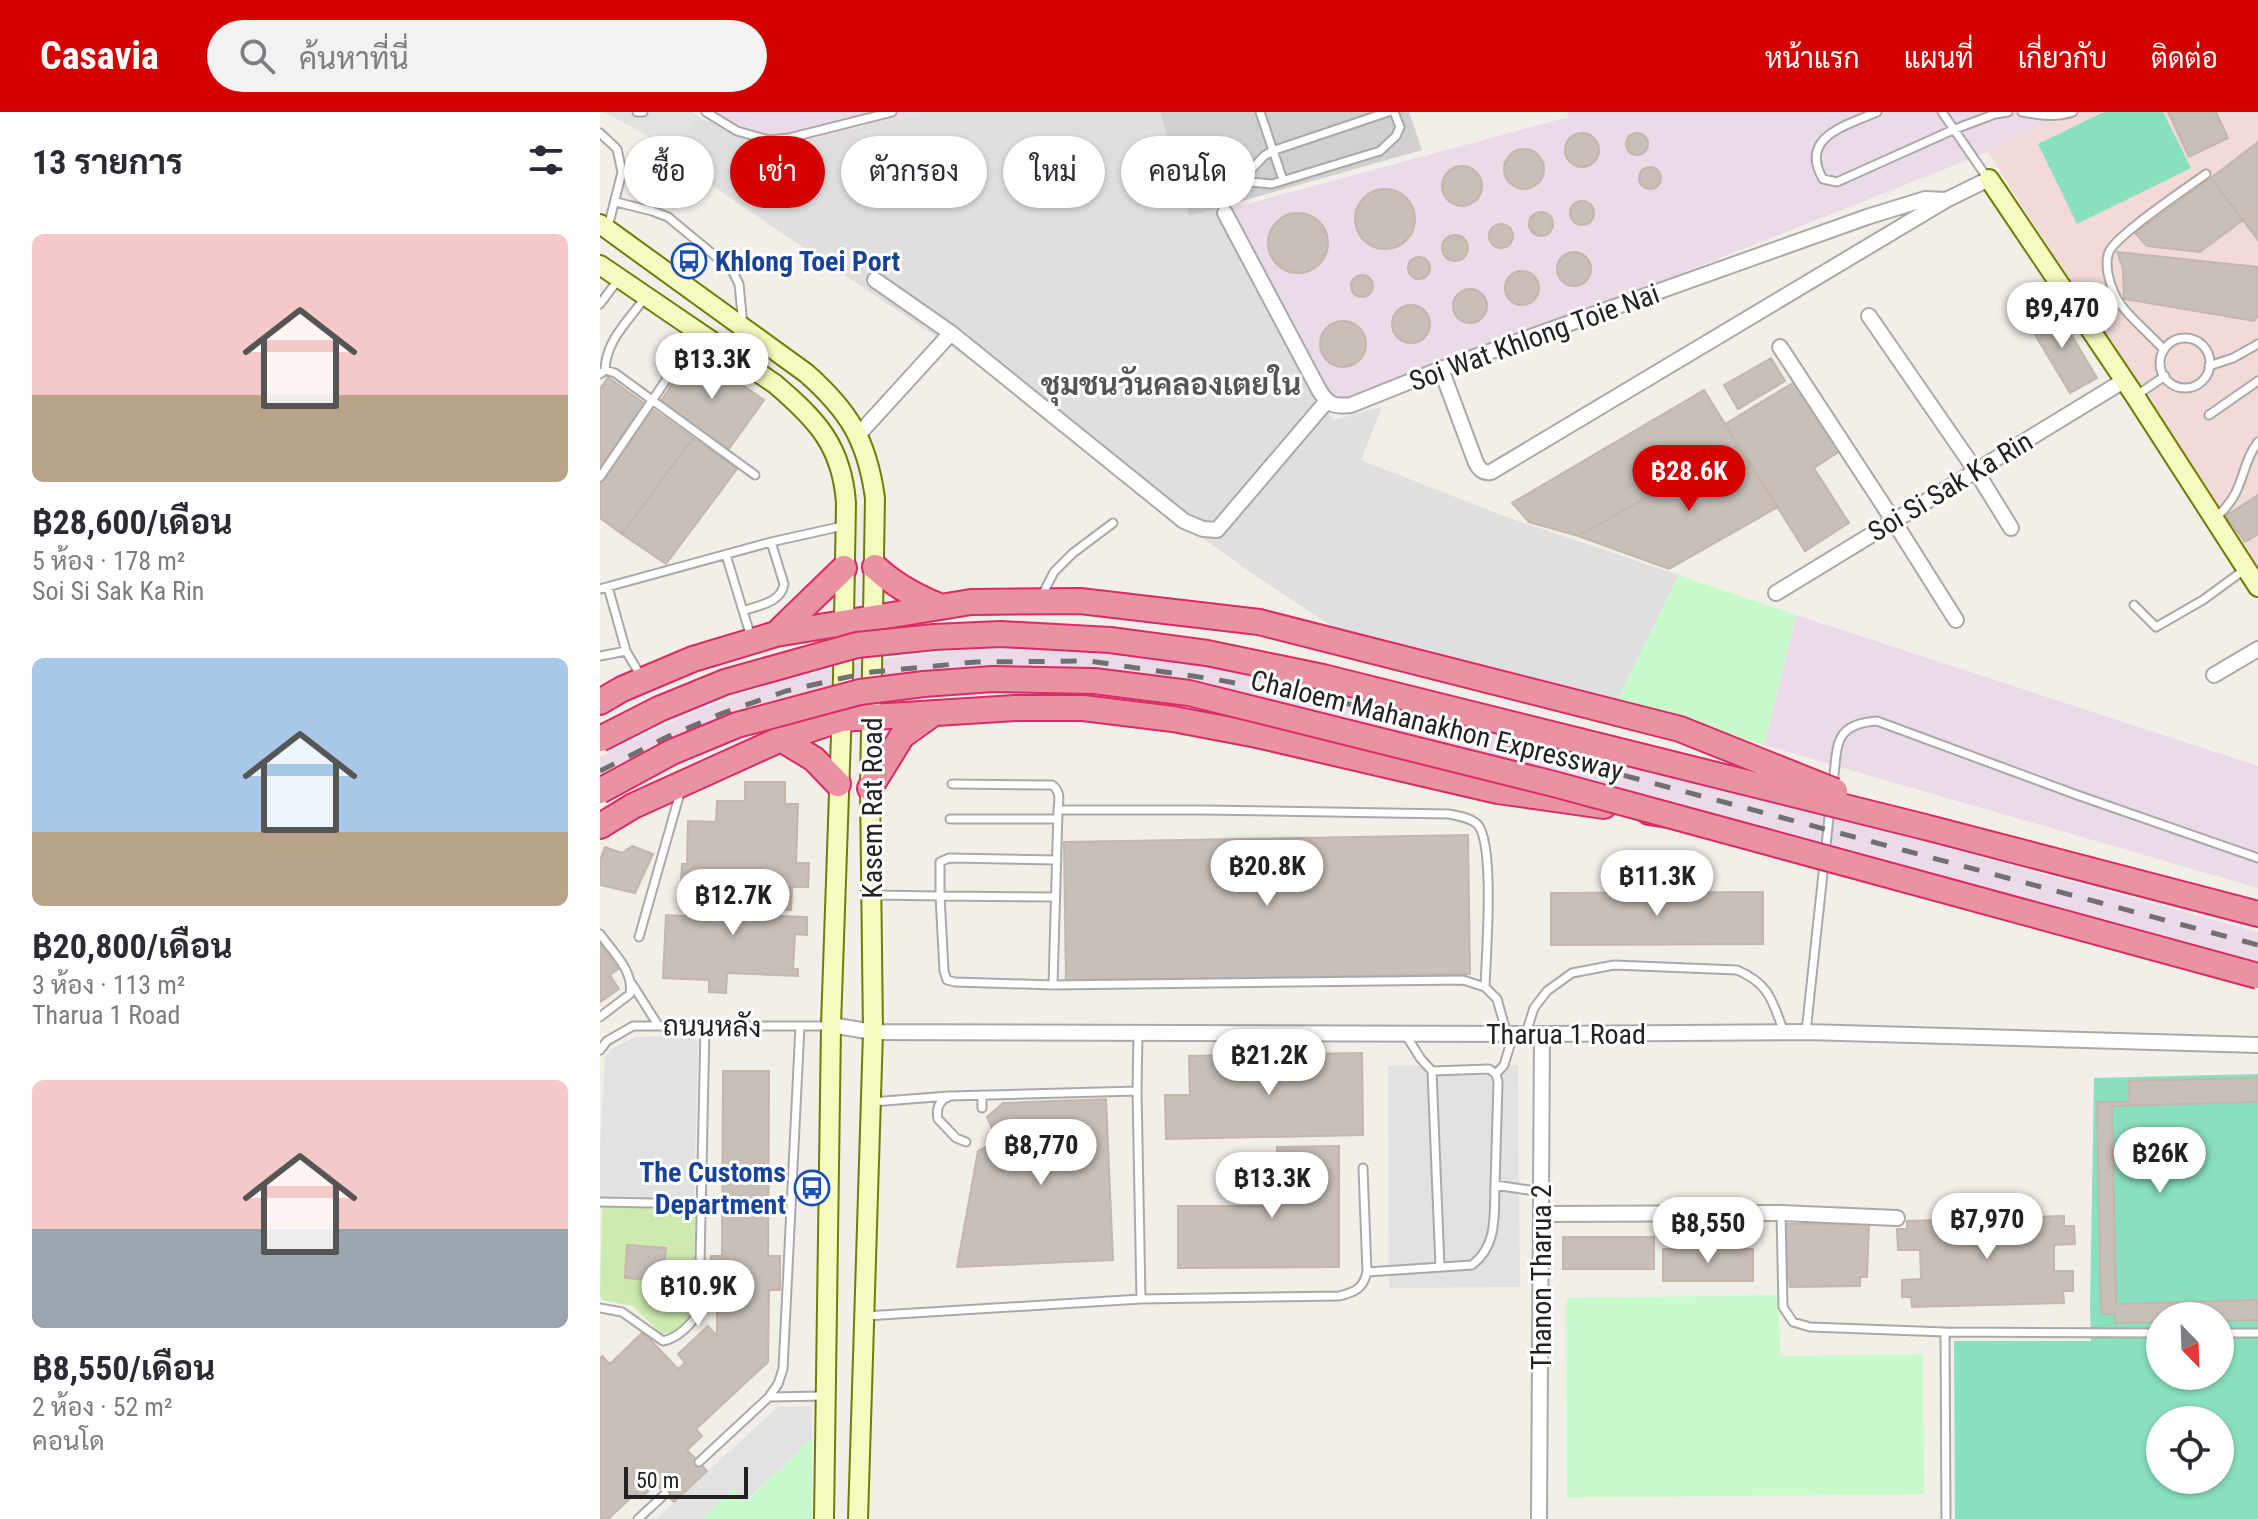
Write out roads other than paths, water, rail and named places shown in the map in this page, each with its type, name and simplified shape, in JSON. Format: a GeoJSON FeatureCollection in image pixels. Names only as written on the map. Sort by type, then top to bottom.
{"type":"FeatureCollection","features":[{"type":"Feature","properties":{"kind":"highway"},"geometry":{"type":"LineString","coordinates":[[875,567],[909,593],[939,606]]}},
{"type":"Feature","properties":{"kind":"highway"},"geometry":{"type":"LineString","coordinates":[[776,634],[844,568]]}},
{"type":"Feature","properties":{"kind":"highway"},"geometry":{"type":"LineString","coordinates":[[600,702],[693,659],[776,634],[971,602],[1080,601],[1259,622],[1680,729],[1925,827]]}},
{"type":"Feature","properties":{"kind":"highway","name":"Chaloem Mahanakhon Expressway"},"geometry":{"type":"LineString","coordinates":[[600,739],[659,709],[725,682],[857,645],[1001,634],[1110,640],[1207,653],[1323,677],[1925,827],[2258,914]]}},
{"type":"Feature","properties":{"kind":"highway","name":"Chaloem Mahanakhon Expressway"},"geometry":{"type":"LineString","coordinates":[[600,791],[672,752],[737,725],[845,696],[993,679],[1080,681],[1189,693],[1554,784],[2258,976]]}},
{"type":"Feature","properties":{"kind":"highway"},"geometry":{"type":"LineString","coordinates":[[600,826],[633,806],[781,739],[841,719],[1015,708],[1083,708],[1173,719],[1257,735],[1498,791],[1668,815]]}},
{"type":"Feature","properties":{"kind":"highway"},"geometry":{"type":"LineString","coordinates":[[870,788],[902,736],[936,712]]}},
{"type":"Feature","properties":{"kind":"highway"},"geometry":{"type":"LineString","coordinates":[[781,739],[814,759],[838,784]]}},
{"type":"Feature","properties":{"kind":"street"},"geometry":{"type":"LineString","coordinates":[[1441,369],[1476,463],[1480,470],[1491,472],[1946,200],[1989,179],[2130,388],[2258,587]]}},
{"type":"Feature","properties":{"kind":"street","name":"Soi Wat Khlong Toie Nai"},"geometry":{"type":"LineString","coordinates":[[1326,402],[1334,406],[1351,405],[1441,369],[1867,217],[1925,199],[1946,200]]}},
{"type":"Feature","properties":{"kind":"street"},"geometry":{"type":"LineString","coordinates":[[875,280],[951,333],[1184,521],[1203,529],[1217,530],[1326,402],[1225,213]]}},
{"type":"Feature","properties":{"kind":"street","name":"Kasem Rat Road"},"geometry":{"type":"LineString","coordinates":[[604,227],[806,373],[827,392],[844,411],[858,435],[872,475],[875,498],[870,788],[873,1032],[858,1519]]}},
{"type":"Feature","properties":{"kind":"street","name":"Kasem Rat Road"},"geometry":{"type":"LineString","coordinates":[[600,265],[775,384],[811,416],[825,434],[844,481],[846,525],[831,1025],[824,1519]]}},
{"type":"Feature","properties":{"kind":"street"},"geometry":{"type":"LineString","coordinates":[[1869,316],[1976,471],[2011,528]]}},
{"type":"Feature","properties":{"kind":"street"},"geometry":{"type":"LineString","coordinates":[[858,435],[951,333]]}},
{"type":"Feature","properties":{"kind":"street"},"geometry":{"type":"LineString","coordinates":[[1780,347],[1956,620]]}},
{"type":"Feature","properties":{"kind":"street","name":"Soi Si Sak Ka Rin"},"geometry":{"type":"LineString","coordinates":[[1776,593],[1976,471],[2130,388]]}},
{"type":"Feature","properties":{"kind":"street"},"geometry":{"type":"LineString","coordinates":[[2214,675],[2258,649]]}},
{"type":"Feature","properties":{"kind":"street","name":"Tharua 1 Road"},"geometry":{"type":"LineString","coordinates":[[831,1025],[873,1032],[1806,1032],[2258,1045]]}},
{"type":"Feature","properties":{"kind":"street","name":"Thanon Tharua 2"},"geometry":{"type":"LineString","coordinates":[[1539,1519],[1542,1034]]}},
{"type":"Feature","properties":{"kind":"street"},"geometry":{"type":"LineString","coordinates":[[1542,1214],[1781,1213],[1897,1218]]}},
{"type":"Feature","properties":{"kind":"lane"},"geometry":{"type":"LineString","coordinates":[[706,112],[737,131],[769,140],[789,138],[892,112]]}},
{"type":"Feature","properties":{"kind":"lane"},"geometry":{"type":"LineString","coordinates":[[1260,112],[1283,180]]}},
{"type":"Feature","properties":{"kind":"lane"},"geometry":{"type":"LineString","coordinates":[[1255,165],[1272,151],[1391,112],[1400,127],[1396,136],[1380,151],[1272,184],[1255,182]]}},
{"type":"Feature","properties":{"kind":"lane"},"geometry":{"type":"LineString","coordinates":[[1877,112],[1822,139],[1816,151],[1816,167],[1823,179],[1837,182],[1994,113],[2008,112]]}},
{"type":"Feature","properties":{"kind":"lane"},"geometry":{"type":"LineString","coordinates":[[1942,112],[1989,179]]}},
{"type":"Feature","properties":{"kind":"lane"},"geometry":{"type":"LineString","coordinates":[[2022,112],[2062,116],[2073,112]]}},
{"type":"Feature","properties":{"kind":"lane"},"geometry":{"type":"LineString","coordinates":[[600,133],[617,149],[622,172],[616,202],[604,227]]}},
{"type":"Feature","properties":{"kind":"lane"},"geometry":{"type":"LineString","coordinates":[[2164,350],[2121,305],[2107,265],[2110,251],[2122,236],[2206,174]]}},
{"type":"Feature","properties":{"kind":"lane"},"geometry":{"type":"LineString","coordinates":[[616,202],[668,217],[732,270],[739,284],[743,327]]}},
{"type":"Feature","properties":{"kind":"lane"},"geometry":{"type":"LineString","coordinates":[[1225,208],[1225,213]]}},
{"type":"Feature","properties":{"kind":"lane"},"geometry":{"type":"LineString","coordinates":[[600,304],[619,278]]}},
{"type":"Feature","properties":{"kind":"lane"},"geometry":{"type":"LineString","coordinates":[[646,297],[611,343],[603,372],[615,373],[755,475]]}},
{"type":"Feature","properties":{"kind":"lane"},"geometry":{"type":"LineString","coordinates":[[600,477],[698,333]]}},
{"type":"Feature","properties":{"kind":"lane"},"geometry":{"type":"LineString","coordinates":[[2185,337],[2200,342],[2209,355],[2209,371],[2200,383],[2184,388],[2169,383],[2160,370],[2164,350],[2171,342],[2185,337]]}},
{"type":"Feature","properties":{"kind":"lane"},"geometry":{"type":"LineString","coordinates":[[2209,366],[2233,358],[2258,344]]}},
{"type":"Feature","properties":{"kind":"lane"},"geometry":{"type":"LineString","coordinates":[[2130,388],[2165,376]]}},
{"type":"Feature","properties":{"kind":"lane"},"geometry":{"type":"LineString","coordinates":[[2209,415],[2258,381]]}},
{"type":"Feature","properties":{"kind":"lane"},"geometry":{"type":"LineString","coordinates":[[2214,519],[2230,504],[2237,492],[2251,450],[2258,442]]}},
{"type":"Feature","properties":{"kind":"lane"},"geometry":{"type":"LineString","coordinates":[[1039,601],[1054,572],[1073,553],[1113,523]]}},
{"type":"Feature","properties":{"kind":"lane"},"geometry":{"type":"LineString","coordinates":[[643,680],[626,651],[604,588],[771,542],[846,525]]}},
{"type":"Feature","properties":{"kind":"lane"},"geometry":{"type":"LineString","coordinates":[[743,611],[773,600],[784,590],[771,542]]}},
{"type":"Feature","properties":{"kind":"lane"},"geometry":{"type":"LineString","coordinates":[[726,555],[752,641]]}},
{"type":"Feature","properties":{"kind":"lane"},"geometry":{"type":"LineString","coordinates":[[2134,605],[2156,627],[2203,600],[2246,568]]}},
{"type":"Feature","properties":{"kind":"lane"},"geometry":{"type":"LineString","coordinates":[[600,656],[626,651]]}},
{"type":"Feature","properties":{"kind":"lane"},"geometry":{"type":"LineString","coordinates":[[1806,1032],[1839,741],[1847,728],[1859,722],[1877,721],[2258,858]]}},
{"type":"Feature","properties":{"kind":"lane"},"geometry":{"type":"LineString","coordinates":[[639,937],[682,784]]}},
{"type":"Feature","properties":{"kind":"lane"},"geometry":{"type":"LineString","coordinates":[[952,784],[1052,785],[1057,788],[1053,985]]}},
{"type":"Feature","properties":{"kind":"lane"},"geometry":{"type":"LineString","coordinates":[[1058,810],[1403,813],[1465,817],[1477,823],[1485,837],[1488,871],[1485,987]]}},
{"type":"Feature","properties":{"kind":"lane"},"geometry":{"type":"LineString","coordinates":[[950,819],[1058,819]]}},
{"type":"Feature","properties":{"kind":"lane"},"geometry":{"type":"LineString","coordinates":[[1057,860],[944,859],[940,862],[944,971],[947,980],[1053,985],[1463,980],[1485,987],[1497,999],[1510,1045],[1504,1065],[1496,1074],[1498,1097],[1493,1234],[1488,1248],[1472,1265],[1367,1272]]}},
{"type":"Feature","properties":{"kind":"lane"},"geometry":{"type":"LineString","coordinates":[[871,896],[1055,897]]}},
{"type":"Feature","properties":{"kind":"lane"},"geometry":{"type":"LineString","coordinates":[[600,934],[629,974],[658,1025]]}},
{"type":"Feature","properties":{"kind":"lane"},"geometry":{"type":"LineString","coordinates":[[1525,1034],[1534,1008],[1547,991],[1572,973],[1614,965],[1737,970],[1751,976],[1770,994],[1784,1032]]}},
{"type":"Feature","properties":{"kind":"lane"},"geometry":{"type":"LineString","coordinates":[[600,1017],[630,994],[632,984]]}},
{"type":"Feature","properties":{"kind":"lane","name":"ถนนหลัง"},"geometry":{"type":"LineString","coordinates":[[600,1050],[607,1041],[633,1026],[831,1025]]}},
{"type":"Feature","properties":{"kind":"lane"},"geometry":{"type":"LineString","coordinates":[[600,1308],[622,1312],[663,1341],[672,1339],[699,1311],[705,1026]]}},
{"type":"Feature","properties":{"kind":"lane"},"geometry":{"type":"LineString","coordinates":[[699,1462],[769,1397],[783,1369],[800,1026]]}},
{"type":"Feature","properties":{"kind":"lane"},"geometry":{"type":"LineString","coordinates":[[1138,1033],[1141,1299]]}},
{"type":"Feature","properties":{"kind":"lane"},"geometry":{"type":"LineString","coordinates":[[1405,1033],[1432,1071],[1440,1267]]}},
{"type":"Feature","properties":{"kind":"lane"},"geometry":{"type":"LineString","coordinates":[[1432,1071],[1489,1069],[1496,1074]]}},
{"type":"Feature","properties":{"kind":"lane"},"geometry":{"type":"LineString","coordinates":[[871,1102],[950,1096],[1137,1091]]}},
{"type":"Feature","properties":{"kind":"lane"},"geometry":{"type":"LineString","coordinates":[[982,1095],[982,1108]]}},
{"type":"Feature","properties":{"kind":"lane"},"geometry":{"type":"LineString","coordinates":[[950,1096],[937,1107],[938,1119],[956,1138],[966,1142]]}},
{"type":"Feature","properties":{"kind":"lane"},"geometry":{"type":"LineString","coordinates":[[865,1316],[1141,1299],[1339,1296],[1357,1291],[1365,1282],[1367,1272],[1363,1168]]}},
{"type":"Feature","properties":{"kind":"lane"},"geometry":{"type":"LineString","coordinates":[[1495,1185],[1542,1192]]}},
{"type":"Feature","properties":{"kind":"lane"},"geometry":{"type":"LineString","coordinates":[[600,1202],[701,1204]]}},
{"type":"Feature","properties":{"kind":"lane"},"geometry":{"type":"LineString","coordinates":[[1781,1213],[1783,1307],[1793,1322],[1810,1327],[1945,1332],[2146,1333]]}},
{"type":"Feature","properties":{"kind":"lane"},"geometry":{"type":"LineString","coordinates":[[1945,1332],[1946,1519]]}},
{"type":"Feature","properties":{"kind":"lane"},"geometry":{"type":"LineString","coordinates":[[2234,1333],[2258,1333]]}},
{"type":"Feature","properties":{"kind":"lane"},"geometry":{"type":"LineString","coordinates":[[769,1397],[826,1396]]}},
{"type":"Feature","properties":{"kind":"lane"},"geometry":{"type":"LineString","coordinates":[[638,1519],[665,1494]]}},
{"type":"Feature","properties":{"kind":"railway"},"geometry":{"type":"LineString","coordinates":[[600,771],[723,713],[786,691],[843,678],[872,672],[976,662],[1089,661],[1213,679],[1376,709],[2258,945]]}},
{"type":"Feature","properties":{"kind":"place","name":"Khlong Toei Port"},"geometry":{"type":"Point","coordinates":[689,261]}},
{"type":"Feature","properties":{"kind":"place","name":"The Customs Department"},"geometry":{"type":"Point","coordinates":[812,1188]}},
{"type":"Feature","properties":{"kind":"district","name":"ชุมชนวันคลองเตยใน"},"geometry":{"type":"Point","coordinates":[1171,385]}}]}
